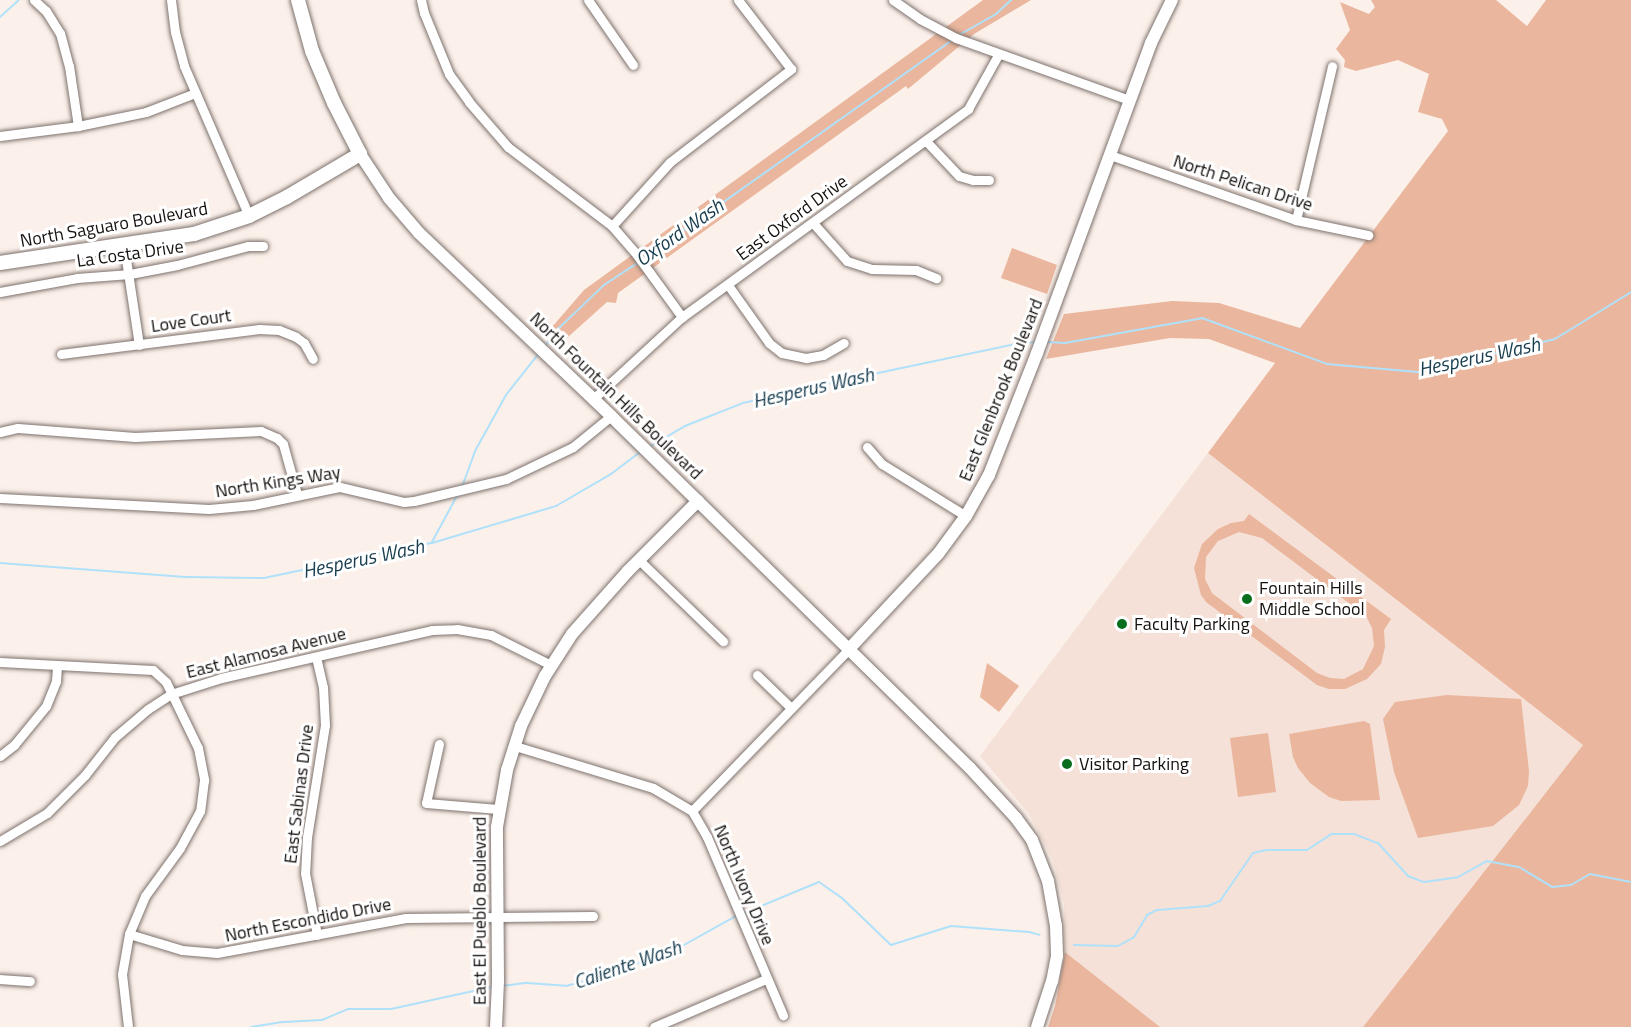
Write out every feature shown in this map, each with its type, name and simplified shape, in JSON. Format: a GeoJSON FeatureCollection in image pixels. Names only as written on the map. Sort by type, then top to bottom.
{"type":"FeatureCollection","features":[{"type":"Feature","properties":{"kind":"main road","name":"North Fountain Hills Boulevard"},"geometry":{"type":"LineString","coordinates":[[298,0],[312,51],[334,103],[360,154]]}},
{"type":"Feature","properties":{"kind":"main road","name":"North Saguaro Boulevard"},"geometry":{"type":"LineString","coordinates":[[0,263],[194,234],[249,216],[287,197],[360,154]]}},
{"type":"Feature","properties":{"kind":"street"},"geometry":{"type":"LineString","coordinates":[[34,0],[46,11],[60,33],[69,66],[78,126]]}},
{"type":"Feature","properties":{"kind":"street"},"geometry":{"type":"LineString","coordinates":[[171,0],[178,43],[195,93],[249,216]]}},
{"type":"Feature","properties":{"kind":"street"},"geometry":{"type":"LineString","coordinates":[[421,0],[449,74],[490,128],[522,158],[612,226],[637,255],[682,317]]}},
{"type":"Feature","properties":{"kind":"street"},"geometry":{"type":"LineString","coordinates":[[588,0],[633,65]]}},
{"type":"Feature","properties":{"kind":"street"},"geometry":{"type":"LineString","coordinates":[[612,226],[670,162],[791,69],[738,0]]}},
{"type":"Feature","properties":{"kind":"street"},"geometry":{"type":"LineString","coordinates":[[893,0],[920,19],[956,38],[1129,100]]}},
{"type":"Feature","properties":{"kind":"street","name":"East Glenbrook Boulevard"},"geometry":{"type":"LineString","coordinates":[[692,811],[902,594],[966,516],[989,475],[1012,420],[1129,100],[1151,43],[1172,0]]}},
{"type":"Feature","properties":{"kind":"street","name":"East Oxford Drive"},"geometry":{"type":"LineString","coordinates":[[593,399],[682,317],[968,109],[977,98],[998,54]]}},
{"type":"Feature","properties":{"kind":"street"},"geometry":{"type":"LineString","coordinates":[[1296,220],[1332,66]]}},
{"type":"Feature","properties":{"kind":"street"},"geometry":{"type":"LineString","coordinates":[[0,136],[78,126],[146,112],[195,93]]}},
{"type":"Feature","properties":{"kind":"street"},"geometry":{"type":"LineString","coordinates":[[926,141],[959,176],[973,180],[988,180]]}},
{"type":"Feature","properties":{"kind":"street","name":"North Fountain Hills Boulevard"},"geometry":{"type":"LineString","coordinates":[[360,154],[389,198],[419,233],[611,416],[975,773],[1032,840],[1048,880],[1056,926],[1056,956],[1052,981],[1038,1027]]}},
{"type":"Feature","properties":{"kind":"street","name":"North Pelican Drive"},"geometry":{"type":"LineString","coordinates":[[1110,154],[1296,220],[1368,235]]}},
{"type":"Feature","properties":{"kind":"street"},"geometry":{"type":"LineString","coordinates":[[813,223],[847,261],[872,269],[916,270],[936,278]]}},
{"type":"Feature","properties":{"kind":"street"},"geometry":{"type":"LineString","coordinates":[[124,246],[139,345]]}},
{"type":"Feature","properties":{"kind":"street","name":"La Costa Drive"},"geometry":{"type":"LineString","coordinates":[[0,292],[77,278],[130,274],[177,265],[248,246],[263,246]]}},
{"type":"Feature","properties":{"kind":"street"},"geometry":{"type":"LineString","coordinates":[[728,285],[769,343],[782,353],[806,358],[822,355],[844,343]]}},
{"type":"Feature","properties":{"kind":"street","name":"Love Court"},"geometry":{"type":"LineString","coordinates":[[61,354],[272,329],[301,339],[313,359]]}},
{"type":"Feature","properties":{"kind":"street","name":"North Kings Way"},"geometry":{"type":"LineString","coordinates":[[0,498],[209,509],[253,505],[297,494],[350,487],[404,502],[506,479],[573,447],[611,416]]}},
{"type":"Feature","properties":{"kind":"street"},"geometry":{"type":"LineString","coordinates":[[0,432],[18,428],[135,437],[261,431],[277,438],[283,444],[297,494]]}},
{"type":"Feature","properties":{"kind":"street"},"geometry":{"type":"LineString","coordinates":[[867,447],[882,464],[966,516]]}},
{"type":"Feature","properties":{"kind":"street","name":"East El Pueblo Boulevard"},"geometry":{"type":"LineString","coordinates":[[496,1027],[498,809],[529,705],[551,665],[590,613],[698,501]]}},
{"type":"Feature","properties":{"kind":"street"},"geometry":{"type":"LineString","coordinates":[[639,560],[723,641]]}},
{"type":"Feature","properties":{"kind":"street","name":"East Alamosa Avenue"},"geometry":{"type":"LineString","coordinates":[[0,841],[47,813],[85,775],[115,736],[148,709],[171,694],[221,678],[432,630],[457,629],[491,635],[551,665]]}},
{"type":"Feature","properties":{"kind":"street","name":"East Sabinas Drive"},"geometry":{"type":"LineString","coordinates":[[316,657],[323,687],[325,725],[307,837],[305,873],[317,935]]}},
{"type":"Feature","properties":{"kind":"street"},"geometry":{"type":"LineString","coordinates":[[0,662],[153,670],[163,677],[198,748],[203,765],[204,796],[192,829],[145,896],[129,934],[122,974],[128,1027]]}},
{"type":"Feature","properties":{"kind":"street"},"geometry":{"type":"LineString","coordinates":[[0,756],[14,745],[46,706],[56,681],[57,666]]}},
{"type":"Feature","properties":{"kind":"street"},"geometry":{"type":"LineString","coordinates":[[757,675],[791,708]]}},
{"type":"Feature","properties":{"kind":"street"},"geometry":{"type":"LineString","coordinates":[[439,744],[426,803],[498,809]]}},
{"type":"Feature","properties":{"kind":"street","name":"North Ivory Drive"},"geometry":{"type":"LineString","coordinates":[[515,746],[653,788],[692,811],[707,837],[783,1015]]}},
{"type":"Feature","properties":{"kind":"street","name":"North Escondido Drive"},"geometry":{"type":"LineString","coordinates":[[129,934],[182,950],[217,953],[406,918],[496,915],[593,916]]}},
{"type":"Feature","properties":{"kind":"street"},"geometry":{"type":"LineString","coordinates":[[0,979],[30,981]]}},
{"type":"Feature","properties":{"kind":"street"},"geometry":{"type":"LineString","coordinates":[[654,1027],[766,979]]}},
{"type":"Feature","properties":{"kind":"shaded area"},"geometry":{"type":"Polygon","coordinates":[[[983,0],[1031,0],[974,34],[908,89],[906,86],[618,293],[616,303],[607,302],[558,346],[546,334],[584,290],[983,0]]]}},
{"type":"Feature","properties":{"kind":"shaded area"},"geometry":{"type":"Polygon","coordinates":[[[1371,0],[1496,0],[1527,26],[1546,0],[1631,0],[1631,1027],[1363,1027],[1583,745],[1208,453],[1275,363],[1209,339],[1170,338],[1046,359],[1064,314],[1172,301],[1219,303],[1300,328],[1448,131],[1442,119],[1418,112],[1429,74],[1398,60],[1356,71],[1344,67],[1345,60],[1336,49],[1350,30],[1340,2],[1369,14],[1375,7],[1371,0]]]}},
{"type":"Feature","properties":{"kind":"shaded area"},"geometry":{"type":"Polygon","coordinates":[[[1012,248],[1057,265],[1047,294],[1001,278],[1012,248]]]}},
{"type":"Feature","properties":{"kind":"shaded area","name":"Fountain Hills Middle School"},"geometry":{"type":"Polygon","coordinates":[[[1208,453],[1583,745],[1363,1027],[1160,1027],[1065,952],[1064,903],[1052,858],[1029,814],[980,756],[1208,453]]]}},
{"type":"Feature","properties":{"kind":"shaded area"},"geometry":{"type":"Polygon","coordinates":[[[1249,514],[1391,619],[1384,630],[1385,647],[1381,664],[1367,679],[1345,689],[1329,689],[1317,685],[1206,602],[1201,595],[1194,568],[1202,544],[1218,529],[1231,523],[1244,521],[1249,514]],[[1239,532],[1218,541],[1206,557],[1205,579],[1212,593],[1317,673],[1330,678],[1344,679],[1363,669],[1374,646],[1372,628],[1366,616],[1262,538],[1239,532]]]}},
{"type":"Feature","properties":{"kind":"shaded area"},"geometry":{"type":"Polygon","coordinates":[[[987,663],[1019,686],[999,712],[980,697],[987,663]]]}},
{"type":"Feature","properties":{"kind":"shaded area"},"geometry":{"type":"Polygon","coordinates":[[[1447,695],[1521,699],[1529,771],[1528,786],[1519,805],[1493,826],[1418,838],[1394,772],[1383,719],[1395,702],[1447,695]]]}},
{"type":"Feature","properties":{"kind":"shaded area"},"geometry":{"type":"Polygon","coordinates":[[[1364,721],[1370,724],[1380,800],[1341,801],[1329,797],[1310,783],[1298,768],[1293,757],[1289,734],[1364,721]]]}},
{"type":"Feature","properties":{"kind":"shaded area"},"geometry":{"type":"Polygon","coordinates":[[[1268,733],[1276,792],[1238,797],[1230,738],[1268,733]]]}},
{"type":"Feature","properties":{"kind":"shaded area"},"geometry":{"type":"Polygon","coordinates":[[[1065,952],[1160,1027],[1048,1027],[1055,1006],[1065,952]]]}},
{"type":"Feature","properties":{"kind":"waterway"},"geometry":{"type":"LineString","coordinates":[[0,17],[19,0]]}},
{"type":"Feature","properties":{"kind":"waterway","name":"Oxford Wash"},"geometry":{"type":"LineString","coordinates":[[959,35],[996,14],[1011,0]]}},
{"type":"Feature","properties":{"kind":"waterway","name":"Oxford Wash"},"geometry":{"type":"LineString","coordinates":[[643,259],[952,40]]}},
{"type":"Feature","properties":{"kind":"waterway","name":"Oxford Wash"},"geometry":{"type":"LineString","coordinates":[[545,346],[560,327],[604,285],[639,262]]}},
{"type":"Feature","properties":{"kind":"waterway","name":"Hesperus Wash"},"geometry":{"type":"LineString","coordinates":[[1047,342],[1065,343],[1202,318],[1327,364],[1418,372],[1555,339],[1631,292]]}},
{"type":"Feature","properties":{"kind":"waterway","name":"Hesperus Wash"},"geometry":{"type":"LineString","coordinates":[[649,447],[685,426],[743,403],[1021,343],[1035,342]]}},
{"type":"Feature","properties":{"kind":"waterway","name":"Oxford Wash"},"geometry":{"type":"LineString","coordinates":[[462,487],[475,451],[506,395],[540,352]]}},
{"type":"Feature","properties":{"kind":"waterway","name":"Hesperus Wash"},"geometry":{"type":"LineString","coordinates":[[0,563],[188,577],[264,578],[432,543],[556,506],[611,474],[642,451]]}},
{"type":"Feature","properties":{"kind":"waterway","name":"Oxford Wash"},"geometry":{"type":"LineString","coordinates":[[432,542],[458,494]]}},
{"type":"Feature","properties":{"kind":"waterway","name":"Caliente Wash"},"geometry":{"type":"LineString","coordinates":[[1074,945],[1118,946],[1134,937],[1147,915],[1157,910],[1208,906],[1220,901],[1253,853],[1267,850],[1307,850],[1332,834],[1354,834],[1378,843],[1408,876],[1424,882],[1458,877],[1487,861],[1519,867],[1552,887],[1571,885],[1590,874],[1631,882]]}},
{"type":"Feature","properties":{"kind":"waterway","name":"Caliente Wash"},"geometry":{"type":"LineString","coordinates":[[744,913],[819,882],[843,899],[891,945],[951,926],[1029,932],[1040,935]]}},
{"type":"Feature","properties":{"kind":"waterway","name":"Caliente Wash"},"geometry":{"type":"LineString","coordinates":[[501,986],[527,983],[566,986],[600,977],[675,950],[738,915]]}},
{"type":"Feature","properties":{"kind":"waterway","name":"Caliente Wash"},"geometry":{"type":"LineString","coordinates":[[251,1027],[322,1020],[348,1009],[391,1009],[492,987]]}},
{"type":"Feature","properties":{"kind":"place","name":"Fountain Hills Middle School"},"geometry":{"type":"Point","coordinates":[1247,599]}},
{"type":"Feature","properties":{"kind":"place","name":"Faculty Parking"},"geometry":{"type":"Point","coordinates":[1122,624]}},
{"type":"Feature","properties":{"kind":"place","name":"Visitor Parking"},"geometry":{"type":"Point","coordinates":[1067,764]}}]}
